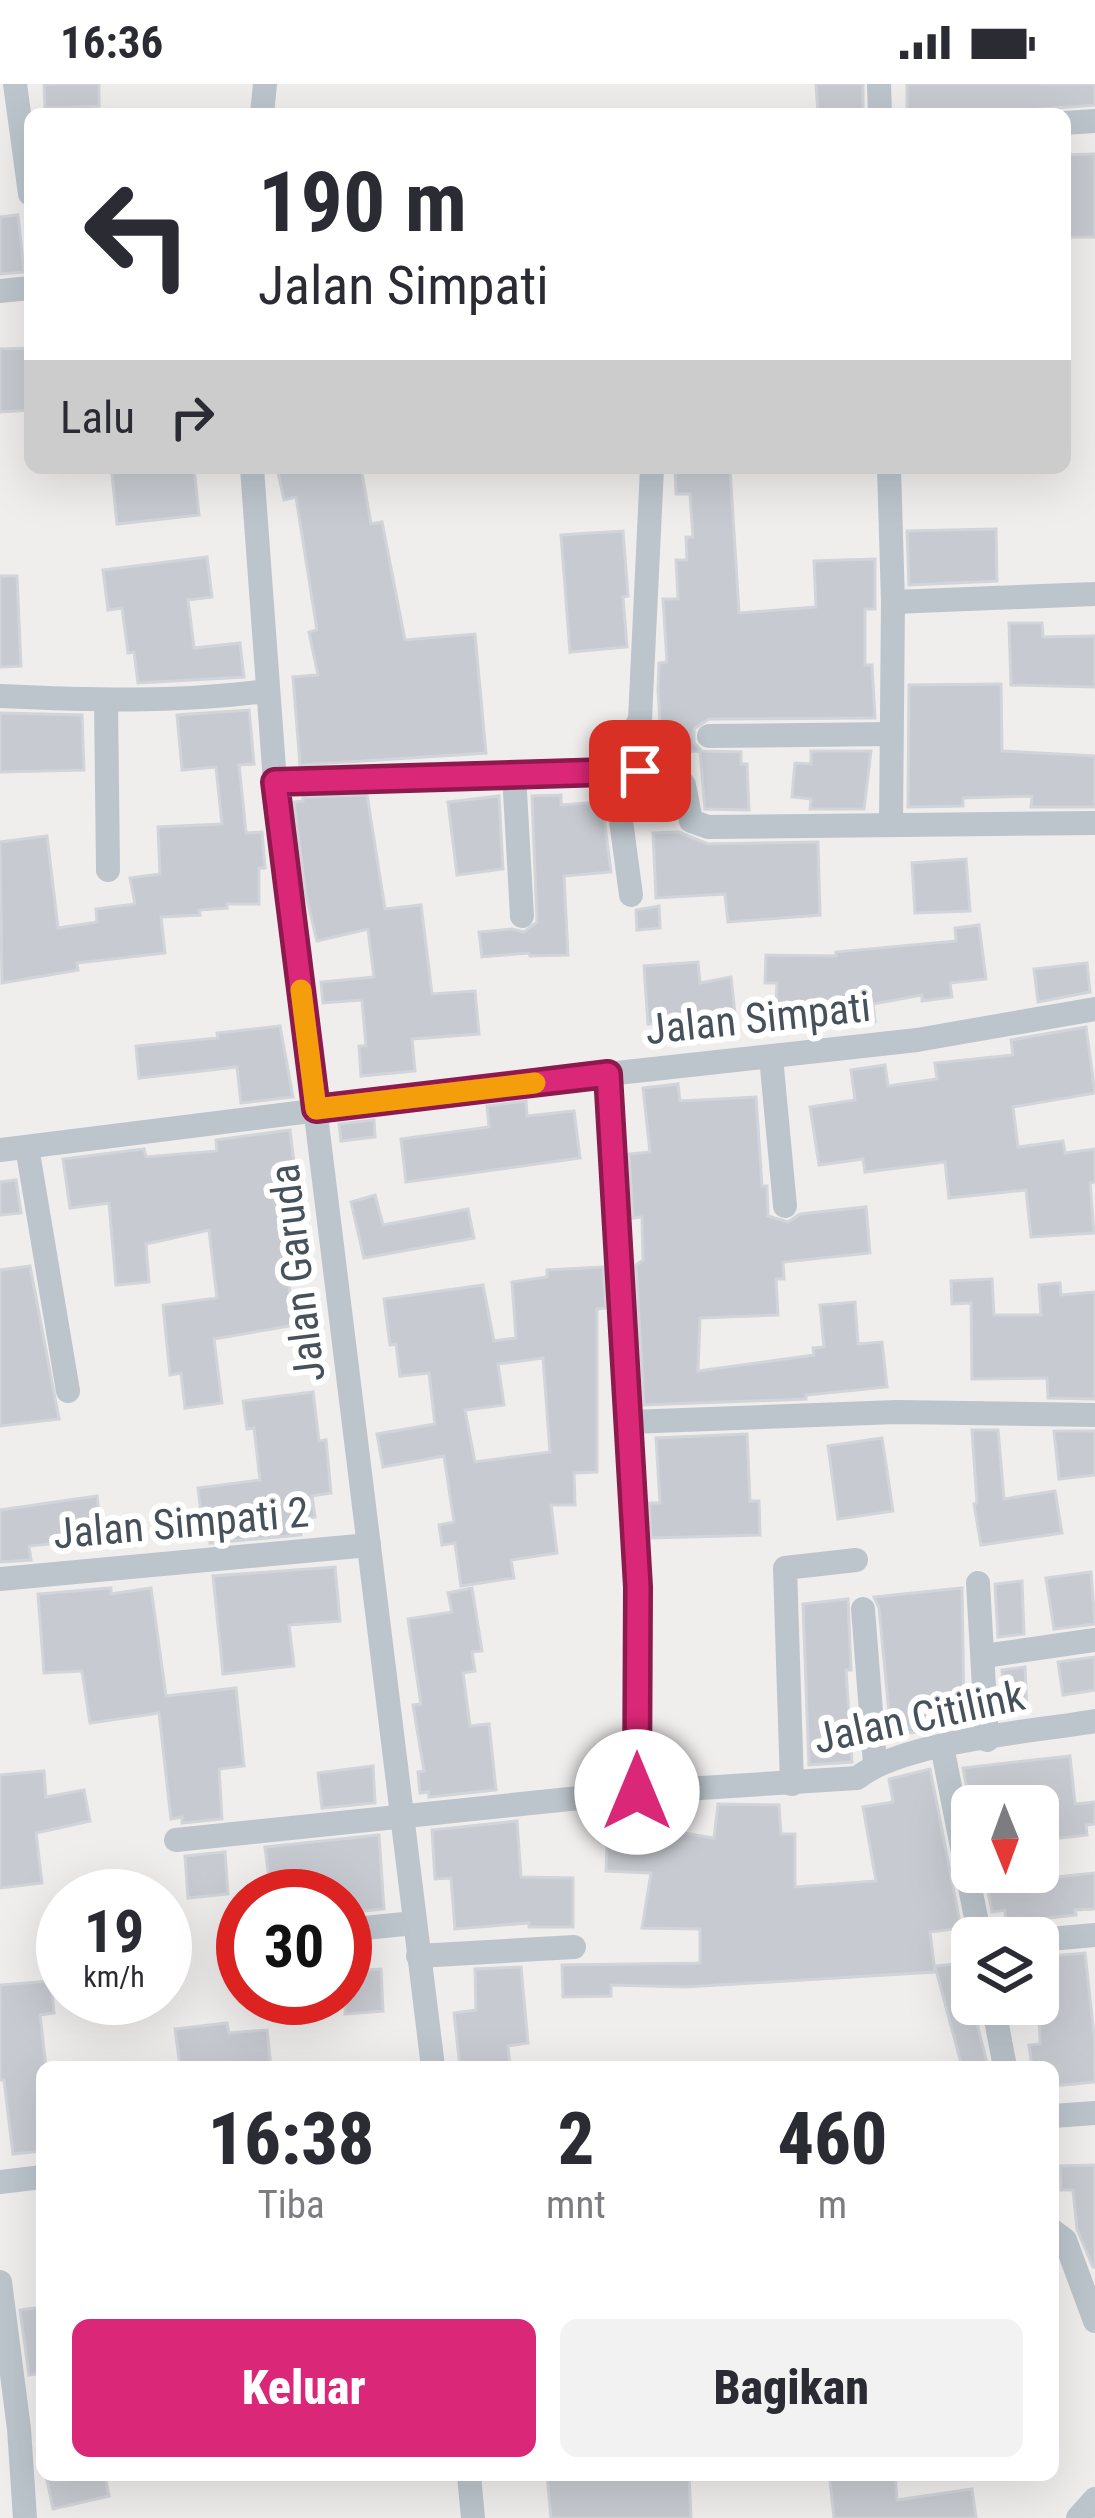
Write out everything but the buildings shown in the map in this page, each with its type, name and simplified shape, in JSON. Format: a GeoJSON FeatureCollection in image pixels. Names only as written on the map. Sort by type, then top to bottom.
{"type":"FeatureCollection","features":[{"type":"Feature","properties":{"kind":"street"},"geometry":{"type":"LineString","coordinates":[[15,84],[24,150]]}},
{"type":"Feature","properties":{"kind":"street","name":"Jalan Garuda"},"geometry":{"type":"LineString","coordinates":[[252,474],[275,782],[432,2061]]}},
{"type":"Feature","properties":{"kind":"street"},"geometry":{"type":"LineString","coordinates":[[631,895],[614,769],[640,719],[652,474]]}},
{"type":"Feature","properties":{"kind":"street"},"geometry":{"type":"LineString","coordinates":[[889,474],[891,823]]}},
{"type":"Feature","properties":{"kind":"street"},"geometry":{"type":"LineString","coordinates":[[893,602],[1095,594]]}},
{"type":"Feature","properties":{"kind":"street"},"geometry":{"type":"LineString","coordinates":[[0,695],[106,701],[266,691]]}},
{"type":"Feature","properties":{"kind":"street"},"geometry":{"type":"LineString","coordinates":[[106,701],[108,870]]}},
{"type":"Feature","properties":{"kind":"street"},"geometry":{"type":"LineString","coordinates":[[709,736],[891,734]]}},
{"type":"Feature","properties":{"kind":"street"},"geometry":{"type":"LineString","coordinates":[[275,782],[614,769],[675,773],[684,785],[691,820],[708,827],[1095,823]]}},
{"type":"Feature","properties":{"kind":"street"},"geometry":{"type":"LineString","coordinates":[[514,774],[522,916]]}},
{"type":"Feature","properties":{"kind":"street","name":"Jalan Simpati"},"geometry":{"type":"LineString","coordinates":[[0,1150],[917,1040],[1095,1009]]}},
{"type":"Feature","properties":{"kind":"street"},"geometry":{"type":"LineString","coordinates":[[771,1057],[784,1206]]}},
{"type":"Feature","properties":{"kind":"street"},"geometry":{"type":"LineString","coordinates":[[608,1074],[638,1587],[637,1792]]}},
{"type":"Feature","properties":{"kind":"street"},"geometry":{"type":"LineString","coordinates":[[27,1147],[68,1390]]}},
{"type":"Feature","properties":{"kind":"street"},"geometry":{"type":"LineString","coordinates":[[629,1422],[897,1412],[1095,1415]]}},
{"type":"Feature","properties":{"kind":"street","name":"Jalan Simpati 2"},"geometry":{"type":"LineString","coordinates":[[0,1579],[369,1545]]}},
{"type":"Feature","properties":{"kind":"street"},"geometry":{"type":"LineString","coordinates":[[792,1784],[785,1568],[856,1560]]}},
{"type":"Feature","properties":{"kind":"street"},"geometry":{"type":"LineString","coordinates":[[978,1583],[987,1740]]}},
{"type":"Feature","properties":{"kind":"street"},"geometry":{"type":"LineString","coordinates":[[863,1609],[875,1764]]}},
{"type":"Feature","properties":{"kind":"street"},"geometry":{"type":"LineString","coordinates":[[983,1656],[1095,1640]]}},
{"type":"Feature","properties":{"kind":"street","name":"Jalan Citilink"},"geometry":{"type":"LineString","coordinates":[[176,1840],[637,1792],[857,1778],[875,1764],[942,1746],[1095,1720]]}},
{"type":"Feature","properties":{"kind":"street"},"geometry":{"type":"LineString","coordinates":[[942,1746],[976,1917]]}},
{"type":"Feature","properties":{"kind":"street"},"geometry":{"type":"LineString","coordinates":[[372,1927],[414,1923]]}},
{"type":"Feature","properties":{"kind":"street"},"geometry":{"type":"LineString","coordinates":[[1059,1938],[1095,1935]]}},
{"type":"Feature","properties":{"kind":"street"},"geometry":{"type":"LineString","coordinates":[[418,1956],[574,1947]]}},
{"type":"Feature","properties":{"kind":"street"},"geometry":{"type":"LineString","coordinates":[[996,2025],[1004,2061]]}},
{"type":"Feature","properties":{"kind":"street"},"geometry":{"type":"LineString","coordinates":[[1059,2116],[1095,2113]]}},
{"type":"Feature","properties":{"kind":"street"},"geometry":{"type":"LineString","coordinates":[[0,2182],[36,2178]]}},
{"type":"Feature","properties":{"kind":"street"},"geometry":{"type":"LineString","coordinates":[[1059,2236],[1065,2240],[1095,2321]]}},
{"type":"Feature","properties":{"kind":"street"},"geometry":{"type":"LineString","coordinates":[[0,2282],[25,2518]]}},
{"type":"Feature","properties":{"kind":"street"},"geometry":{"type":"LineString","coordinates":[[470,2481],[473,2518]]}},
{"type":"Feature","properties":{"kind":"street"},"geometry":{"type":"LineString","coordinates":[[1078,2518],[1095,2499]]}},
{"type":"Feature","properties":{"kind":"slow traffic"},"geometry":{"type":"LineString","coordinates":[[301,990],[316,1109],[535,1083]]}},
{"type":"Feature","properties":{"kind":"route"},"geometry":{"type":"LineString","coordinates":[[637,1792],[638,1587],[608,1074],[316,1109],[275,782],[640,771]]}}]}
